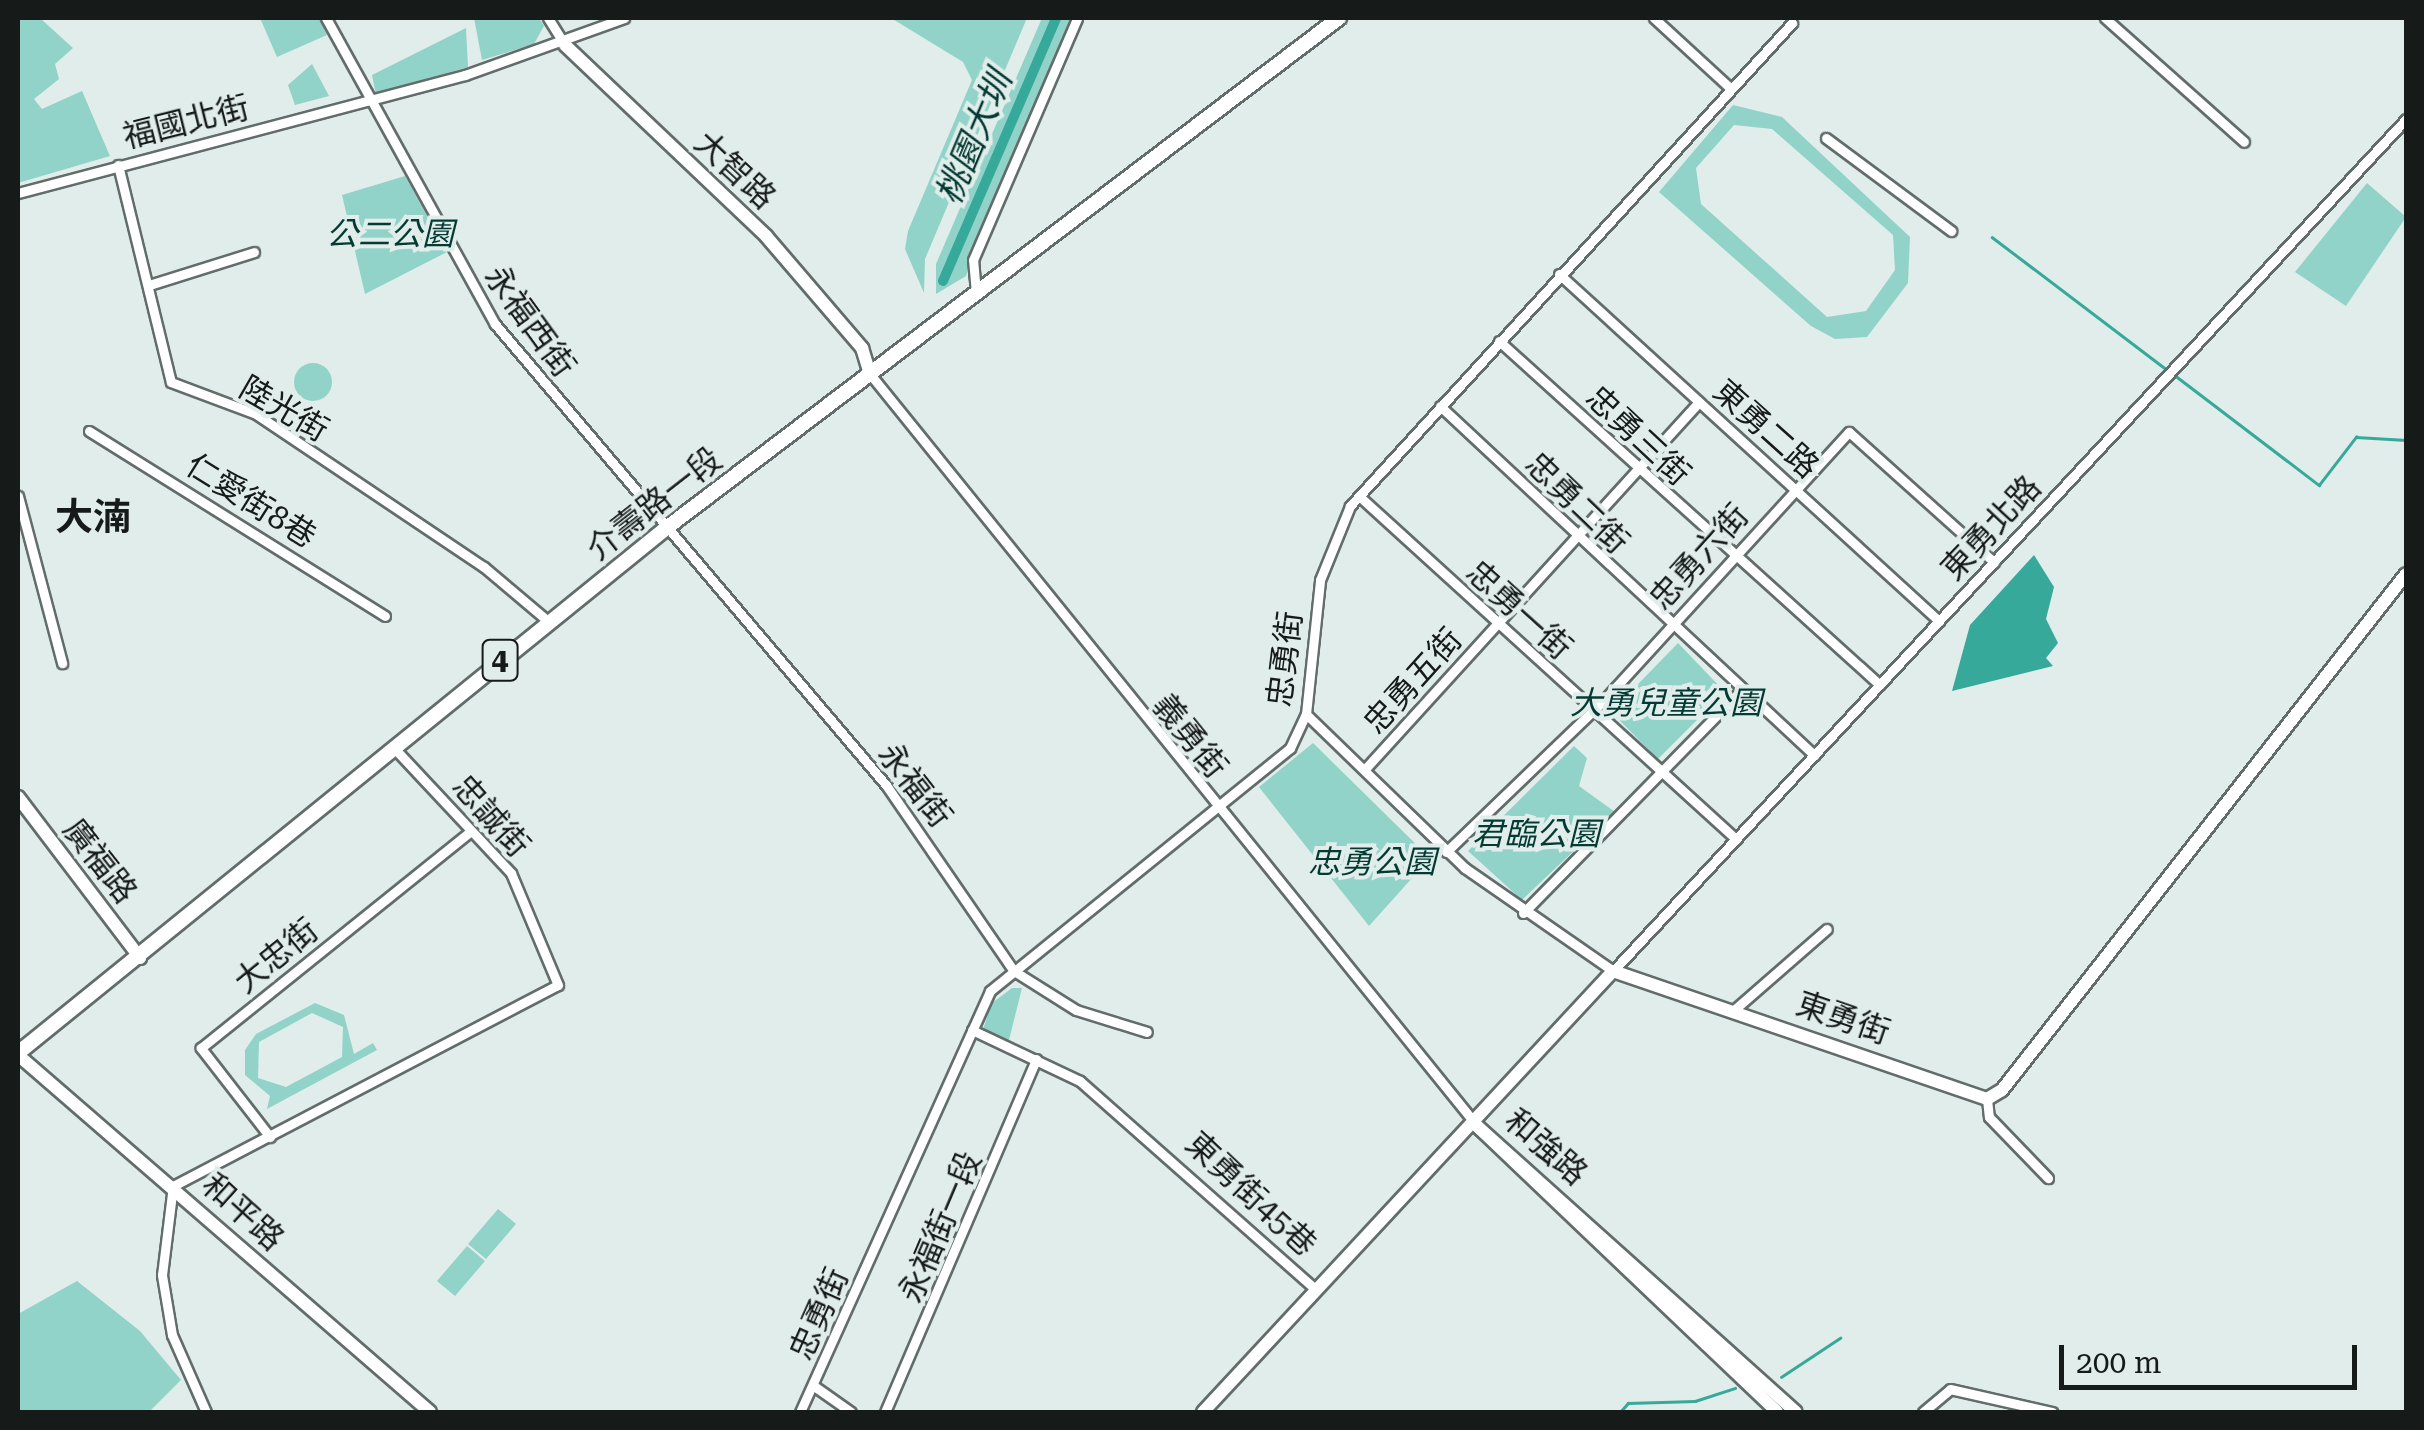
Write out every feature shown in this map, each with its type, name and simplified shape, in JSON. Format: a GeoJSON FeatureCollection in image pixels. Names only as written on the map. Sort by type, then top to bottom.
{"type":"FeatureCollection","features":[{"type":"Feature","properties":{"kind":"main road","name":"介壽路一段"},"geometry":{"type":"LineString","coordinates":[[18,1054],[664,529],[1339,18]]}},
{"type":"Feature","properties":{"kind":"street","name":"永福西街"},"geometry":{"type":"LineString","coordinates":[[326,18],[368,102],[495,324],[664,529]]}},
{"type":"Feature","properties":{"kind":"street","name":"大智路"},"geometry":{"type":"LineString","coordinates":[[548,18],[565,46],[766,236],[862,348],[870,374]]}},
{"type":"Feature","properties":{"kind":"street","name":"福國北街"},"geometry":{"type":"LineString","coordinates":[[18,193],[565,46],[624,18]]}},
{"type":"Feature","properties":{"kind":"street"},"geometry":{"type":"LineString","coordinates":[[976,293],[973,260],[1078,18]]}},
{"type":"Feature","properties":{"kind":"street"},"geometry":{"type":"LineString","coordinates":[[1654,18],[1730,88]]}},
{"type":"Feature","properties":{"kind":"street"},"geometry":{"type":"LineString","coordinates":[[2104,18],[2244,142]]}},
{"type":"Feature","properties":{"kind":"street","name":"忠勇街"},"geometry":{"type":"LineString","coordinates":[[800,1412],[990,991],[1290,748],[1306,714],[1320,580],[1359,496],[1558,274],[1792,23]]}},
{"type":"Feature","properties":{"kind":"street","name":"東勇北路"},"geometry":{"type":"LineString","coordinates":[[1612,971],[2406,119]]}},
{"type":"Feature","properties":{"kind":"street"},"geometry":{"type":"LineString","coordinates":[[1826,138],[1951,230]]}},
{"type":"Feature","properties":{"kind":"street","name":"陸光街"},"geometry":{"type":"LineString","coordinates":[[118,166],[171,382],[256,414],[484,567],[548,621]]}},
{"type":"Feature","properties":{"kind":"street"},"geometry":{"type":"LineString","coordinates":[[149,285],[254,252]]}},
{"type":"Feature","properties":{"kind":"street","name":"東勇二路"},"geometry":{"type":"LineString","coordinates":[[1558,274],[1939,621]]}},
{"type":"Feature","properties":{"kind":"street","name":"忠勇三街"},"geometry":{"type":"LineString","coordinates":[[1498,341],[1880,685]]}},
{"type":"Feature","properties":{"kind":"street","name":"義勇街"},"geometry":{"type":"LineString","coordinates":[[870,374],[1216,808],[1477,1126]]}},
{"type":"Feature","properties":{"kind":"street","name":"忠勇五街"},"geometry":{"type":"LineString","coordinates":[[1364,770],[1699,402]]}},
{"type":"Feature","properties":{"kind":"street","name":"忠勇二街"},"geometry":{"type":"LineString","coordinates":[[1440,406],[1574,537],[1814,755]]}},
{"type":"Feature","properties":{"kind":"street","name":"仁愛街8巷"},"geometry":{"type":"LineString","coordinates":[[89,431],[385,616]]}},
{"type":"Feature","properties":{"kind":"street","name":"忠勇六街"},"geometry":{"type":"LineString","coordinates":[[1446,852],[1593,711],[1848,432],[1994,562]]}},
{"type":"Feature","properties":{"kind":"street"},"geometry":{"type":"LineString","coordinates":[[18,496],[62,662]]}},
{"type":"Feature","properties":{"kind":"street","name":"忠勇一街"},"geometry":{"type":"LineString","coordinates":[[1359,496],[1736,839]]}},
{"type":"Feature","properties":{"kind":"street","name":"永福街"},"geometry":{"type":"LineString","coordinates":[[664,529],[886,785],[1014,970],[1076,1010],[1147,1032]]}},
{"type":"Feature","properties":{"kind":"street"},"geometry":{"type":"LineString","coordinates":[[2048,1178],[1989,1118],[1987,1099],[2026,1067],[2406,574]]}},
{"type":"Feature","properties":{"kind":"street"},"geometry":{"type":"LineString","coordinates":[[1523,913],[1666,776],[1742,690]]}},
{"type":"Feature","properties":{"kind":"street"},"geometry":{"type":"LineString","coordinates":[[1203,1412],[1477,1126],[1612,971],[1523,913],[1446,852],[1306,714]]}},
{"type":"Feature","properties":{"kind":"street","name":"忠誠街"},"geometry":{"type":"LineString","coordinates":[[270,1137],[558,985],[511,873],[394,747]]}},
{"type":"Feature","properties":{"kind":"street","name":"廣福路"},"geometry":{"type":"LineString","coordinates":[[18,797],[140,958]]}},
{"type":"Feature","properties":{"kind":"street","name":"大忠街"},"geometry":{"type":"LineString","coordinates":[[270,1137],[200,1048],[470,832]]}},
{"type":"Feature","properties":{"kind":"street"},"geometry":{"type":"LineString","coordinates":[[1734,1010],[1827,929]]}},
{"type":"Feature","properties":{"kind":"street","name":"東勇街"},"geometry":{"type":"LineString","coordinates":[[1612,971],[1987,1099]]}},
{"type":"Feature","properties":{"kind":"street","name":"東勇街45巷"},"geometry":{"type":"LineString","coordinates":[[972,1030],[1036,1059],[1151,1136],[1316,1290]]}},
{"type":"Feature","properties":{"kind":"street","name":"和平路"},"geometry":{"type":"LineString","coordinates":[[18,1054],[430,1412]]}},
{"type":"Feature","properties":{"kind":"street","name":"永福街一段"},"geometry":{"type":"LineString","coordinates":[[885,1412],[1036,1059]]}},
{"type":"Feature","properties":{"kind":"street","name":"和強路"},"geometry":{"type":"LineString","coordinates":[[1477,1126],[1777,1412]]}},
{"type":"Feature","properties":{"kind":"street","name":"和強路"},"geometry":{"type":"LineString","coordinates":[[1477,1126],[1796,1412]]}},
{"type":"Feature","properties":{"kind":"street"},"geometry":{"type":"LineString","coordinates":[[206,1412],[182,1357],[162,1275],[173,1186],[270,1137]]}},
{"type":"Feature","properties":{"kind":"street"},"geometry":{"type":"LineString","coordinates":[[814,1386],[851,1412]]}},
{"type":"Feature","properties":{"kind":"street"},"geometry":{"type":"LineString","coordinates":[[1922,1412],[1950,1390],[2052,1412]]}},
{"type":"Feature","properties":{"kind":"green space"},"geometry":{"type":"Polygon","coordinates":[[[18,18],[40,18],[73,48],[55,64],[59,79],[34,99],[42,109],[82,91],[110,156],[18,183],[18,18]]]}},
{"type":"Feature","properties":{"kind":"green space"},"geometry":{"type":"Polygon","coordinates":[[[260,18],[319,18],[327,35],[277,57],[260,18]]]}},
{"type":"Feature","properties":{"kind":"green space"},"geometry":{"type":"Polygon","coordinates":[[[474,18],[539,18],[544,26],[534,44],[482,60],[474,18]]]}},
{"type":"Feature","properties":{"kind":"green space"},"geometry":{"type":"Polygon","coordinates":[[[891,18],[1027,18],[925,259],[924,293],[905,249],[908,231],[972,80],[963,62],[891,18]]]}},
{"type":"Feature","properties":{"kind":"green space"},"geometry":{"type":"Polygon","coordinates":[[[1042,18],[1072,18],[966,276],[936,294],[936,264],[1042,18]]]}},
{"type":"Feature","properties":{"kind":"green space"},"geometry":{"type":"Polygon","coordinates":[[[466,28],[468,67],[376,95],[372,75],[466,28]]]}},
{"type":"Feature","properties":{"kind":"green space"},"geometry":{"type":"Polygon","coordinates":[[[312,64],[329,96],[295,105],[288,85],[312,64]]]}},
{"type":"Feature","properties":{"kind":"green space"},"geometry":{"type":"Polygon","coordinates":[[[1733,105],[1782,117],[1910,237],[1908,283],[1867,337],[1835,339],[1811,326],[1659,192],[1733,105]],[[1734,125],[1696,168],[1701,204],[1827,317],[1866,311],[1895,270],[1893,235],[1772,129],[1734,125]]]}},
{"type":"Feature","properties":{"kind":"green space","name":"公二公園"},"geometry":{"type":"Polygon","coordinates":[[[405,176],[447,252],[365,294],[342,195],[405,176]]]}},
{"type":"Feature","properties":{"kind":"green space"},"geometry":{"type":"Polygon","coordinates":[[[2367,183],[2406,217],[2346,306],[2295,272],[2367,183]]]}},
{"type":"Feature","properties":{"kind":"green space"},"geometry":{"type":"Polygon","coordinates":[[[313,363],[326,369],[332,382],[326,395],[313,401],[300,395],[294,382],[300,369],[313,363]]]}},
{"type":"Feature","properties":{"kind":"green space","name":"大勇兒童公園"},"geometry":{"type":"Polygon","coordinates":[[[1678,643],[1725,692],[1658,759],[1611,712],[1678,643]]]}},
{"type":"Feature","properties":{"kind":"green space","name":"忠勇公園"},"geometry":{"type":"Polygon","coordinates":[[[1313,743],[1430,858],[1369,926],[1259,787],[1313,743]]]}},
{"type":"Feature","properties":{"kind":"green space","name":"君臨公園"},"geometry":{"type":"Polygon","coordinates":[[[1574,746],[1587,758],[1579,786],[1615,812],[1522,900],[1468,851],[1574,746]]]}},
{"type":"Feature","properties":{"kind":"green space"},"geometry":{"type":"Polygon","coordinates":[[[1012,988],[1022,988],[1008,1044],[982,1032],[992,1003],[1012,988]]]}},
{"type":"Feature","properties":{"kind":"green space"},"geometry":{"type":"Polygon","coordinates":[[[315,1003],[344,1015],[354,1054],[373,1043],[377,1050],[267,1109],[270,1096],[245,1075],[245,1050],[256,1034],[315,1003]],[[312,1013],[259,1042],[258,1078],[286,1087],[342,1057],[343,1027],[312,1013]]]}},
{"type":"Feature","properties":{"kind":"green space"},"geometry":{"type":"Polygon","coordinates":[[[498,1209],[516,1224],[486,1259],[468,1244],[498,1209]]]}},
{"type":"Feature","properties":{"kind":"green space"},"geometry":{"type":"Polygon","coordinates":[[[467,1246],[485,1261],[455,1296],[437,1281],[467,1246]]]}},
{"type":"Feature","properties":{"kind":"green space"},"geometry":{"type":"Polygon","coordinates":[[[77,1281],[140,1331],[181,1380],[149,1412],[18,1412],[18,1314],[77,1281]]]}},
{"type":"Feature","properties":{"kind":"shaded area"},"geometry":{"type":"Polygon","coordinates":[[[2034,555],[2054,587],[2046,619],[2058,643],[2046,658],[2053,666],[1952,691],[1970,625],[2034,555]]]}},
{"type":"Feature","properties":{"kind":"waterway","name":"桃園大圳"},"geometry":{"type":"LineString","coordinates":[[943,281],[1056,18]]}},
{"type":"Feature","properties":{"kind":"waterway"},"geometry":{"type":"LineString","coordinates":[[1992,237],[2166,369]]}},
{"type":"Feature","properties":{"kind":"waterway"},"geometry":{"type":"LineString","coordinates":[[2172,373],[2319,485],[2356,437],[2406,440]]}},
{"type":"Feature","properties":{"kind":"waterway"},"geometry":{"type":"LineString","coordinates":[[1781,1377],[1840,1338]]}},
{"type":"Feature","properties":{"kind":"waterway"},"geometry":{"type":"LineString","coordinates":[[1620,1412],[1628,1403],[1695,1401],[1735,1388]]}},
{"type":"Feature","properties":{"kind":"district","name":"大湳"},"geometry":{"type":"Point","coordinates":[93,518]}}]}
